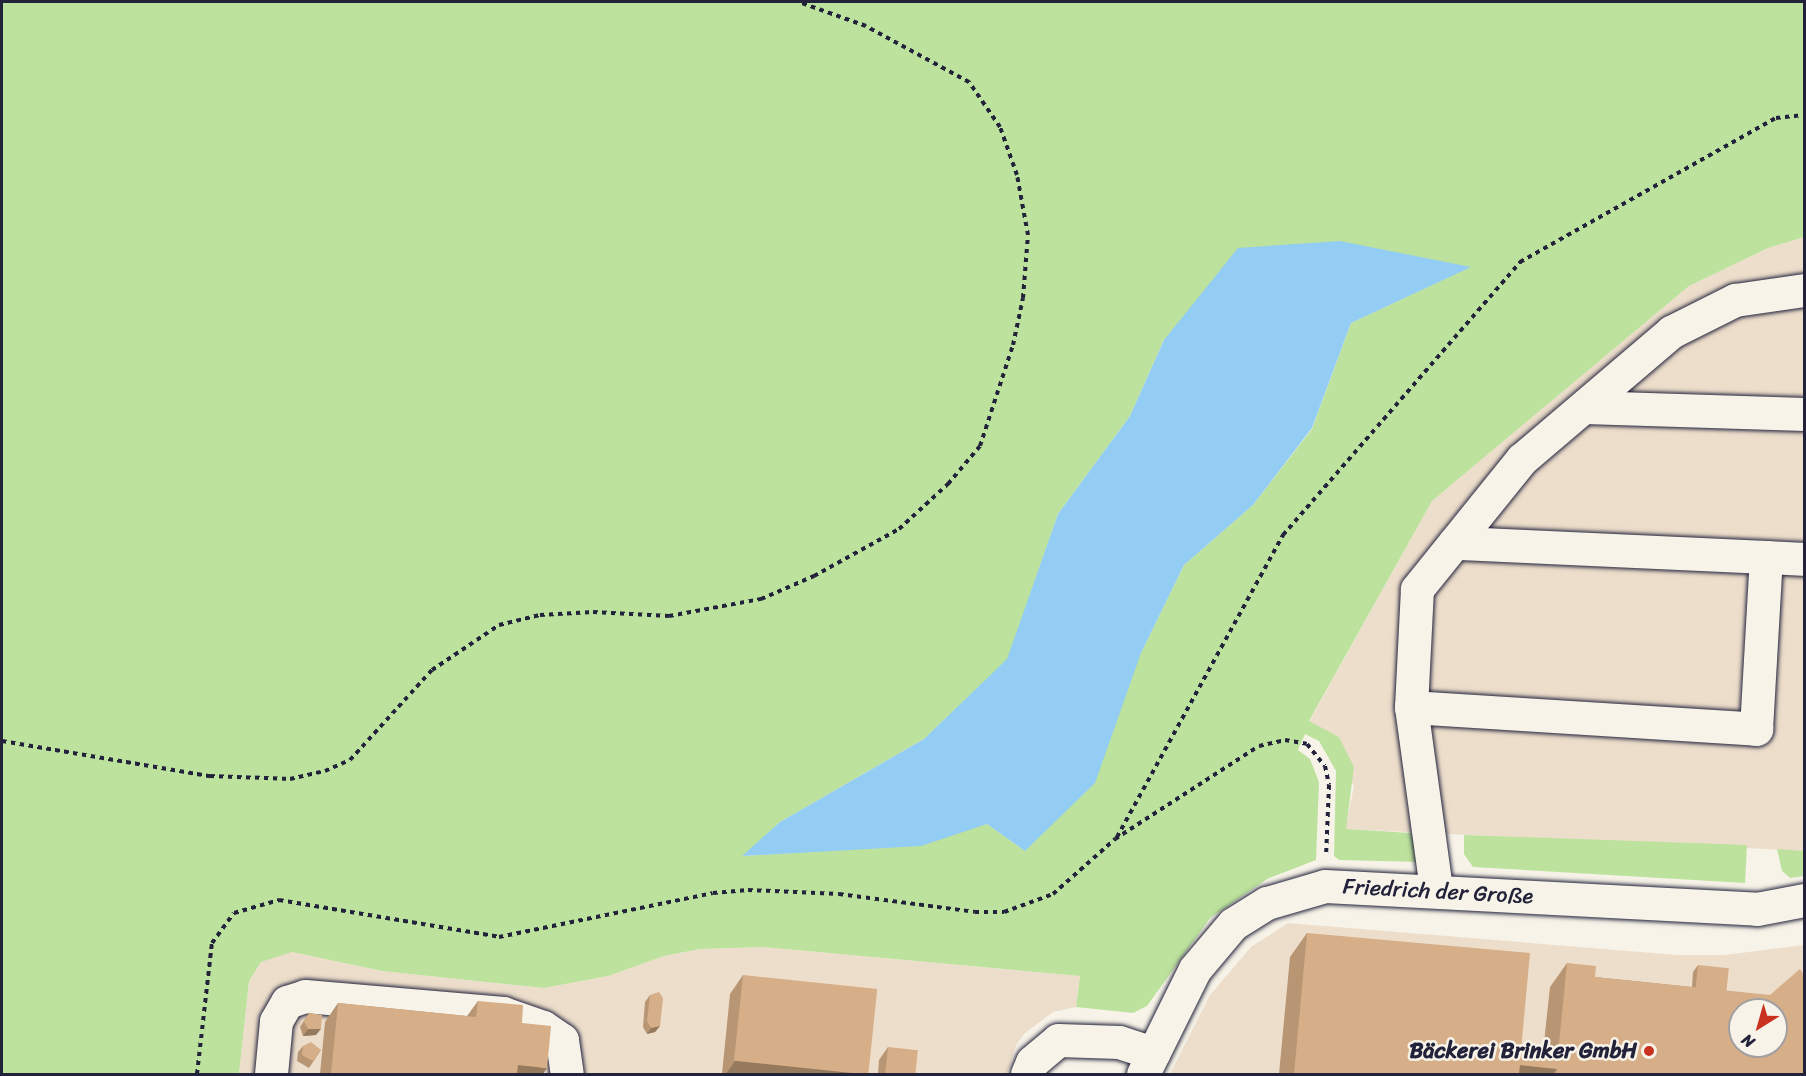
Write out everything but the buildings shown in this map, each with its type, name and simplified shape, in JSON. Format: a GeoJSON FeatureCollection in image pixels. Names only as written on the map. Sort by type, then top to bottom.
{"type":"FeatureCollection","features":[{"type":"Feature","properties":{"kind":"street"},"geometry":{"type":"LineString","coordinates":[[1436,889],[1411,707],[1417,589],[1522,459],[1671,332],[1735,300],[1804,290]]}},
{"type":"Feature","properties":{"kind":"street"},"geometry":{"type":"LineString","coordinates":[[1585,407],[1804,414]]}},
{"type":"Feature","properties":{"kind":"street"},"geometry":{"type":"LineString","coordinates":[[1454,543],[1804,559]]}},
{"type":"Feature","properties":{"kind":"street"},"geometry":{"type":"LineString","coordinates":[[1411,707],[1756,729],[1766,557]]}},
{"type":"Feature","properties":{"kind":"street","name":"Friedrich der Große"},"geometry":{"type":"LineString","coordinates":[[1027,1074],[1032,1062],[1058,1040],[1119,1042],[1148,1064],[1195,969],[1233,924],[1267,903],[1325,886],[1436,889],[1757,909],[1804,900]]}},
{"type":"Feature","properties":{"kind":"street"},"geometry":{"type":"LineString","coordinates":[[271,1074],[276,1021],[287,1002],[305,996],[503,1013],[543,1027],[562,1040],[567,1074]]}},
{"type":"Feature","properties":{"kind":"path"},"geometry":{"type":"LineString","coordinates":[[2,741],[210,776],[290,779],[325,771],[350,760],[432,670],[500,625],[540,615],[691,614],[761,599],[814,576],[899,529],[948,484],[980,446],[1012,345],[1023,298],[1028,236],[1017,175],[1000,127],[969,82],[866,26],[799,2]]}},
{"type":"Feature","properties":{"kind":"path"},"geometry":{"type":"LineString","coordinates":[[1115,839],[1283,535],[1520,262],[1776,118],[1804,115]]}},
{"type":"Feature","properties":{"kind":"path"},"geometry":{"type":"LineString","coordinates":[[197,1074],[212,943],[234,913],[254,905],[279,900],[309,903],[499,938],[713,893],[747,890],[840,894],[975,912],[1004,912],[1053,894],[1115,839],[1259,746],[1296,741],[1317,753],[1329,785],[1325,886]]}},
{"type":"Feature","properties":{"kind":"shaded area"},"geometry":{"type":"Polygon","coordinates":[[[1804,237],[1804,851],[1345,829],[1354,786],[1309,722],[1432,501],[1689,286],[1768,248],[1804,237]]]}},
{"type":"Feature","properties":{"kind":"shaded area"},"geometry":{"type":"Polygon","coordinates":[[[1288,923],[1677,955],[1725,955],[1804,945],[1804,1074],[1170,1074],[1210,995],[1251,947],[1288,923]]]}},
{"type":"Feature","properties":{"kind":"shaded area"},"geometry":{"type":"Polygon","coordinates":[[[763,947],[1080,976],[1076,1007],[1053,1012],[1025,1033],[1016,1045],[1007,1074],[239,1074],[249,981],[261,962],[279,954],[292,952],[382,971],[544,988],[608,976],[664,956],[700,949],[763,947]]]}},
{"type":"Feature","properties":{"kind":"green space"},"geometry":{"type":"Polygon","coordinates":[[[2,2],[1804,2],[1804,237],[1768,248],[1689,286],[1432,501],[1309,721],[1339,737],[1354,767],[1346,829],[1411,833],[1421,862],[1339,860],[1334,856],[1336,771],[1319,741],[1305,734],[1298,750],[1310,759],[1319,782],[1316,860],[1267,879],[1210,918],[1147,1006],[1133,1013],[1076,1007],[1080,976],[763,947],[700,949],[664,956],[608,976],[544,988],[382,971],[292,952],[261,962],[249,981],[239,1074],[2,1074],[2,2]],[[1470,267],[1164,340],[1130,416],[1058,514],[1008,659],[924,739],[780,822],[743,856],[823,851],[987,824],[1025,851],[1141,653],[1184,565],[1253,505],[1312,429],[1351,323],[1470,267]]]}},
{"type":"Feature","properties":{"kind":"green space"},"geometry":{"type":"Polygon","coordinates":[[[1464,835],[1747,845],[1745,883],[1473,867],[1464,854],[1464,835]]]}},
{"type":"Feature","properties":{"kind":"green space"},"geometry":{"type":"Polygon","coordinates":[[[1777,849],[1804,851],[1804,876],[1790,878],[1782,871],[1777,849]]]}},
{"type":"Feature","properties":{"kind":"water"},"geometry":{"type":"Polygon","coordinates":[[[1340,241],[1471,267],[1351,323],[1312,428],[1253,505],[1184,565],[1141,653],[1095,783],[1025,851],[987,824],[921,846],[742,856],[780,822],[924,739],[1007,659],[1058,514],[1130,416],[1164,340],[1238,248],[1340,241]]]}},
{"type":"Feature","properties":{"kind":"place","name":"Bäckerei Brinker GmbH"},"geometry":{"type":"Point","coordinates":[1649,1051]}}]}
